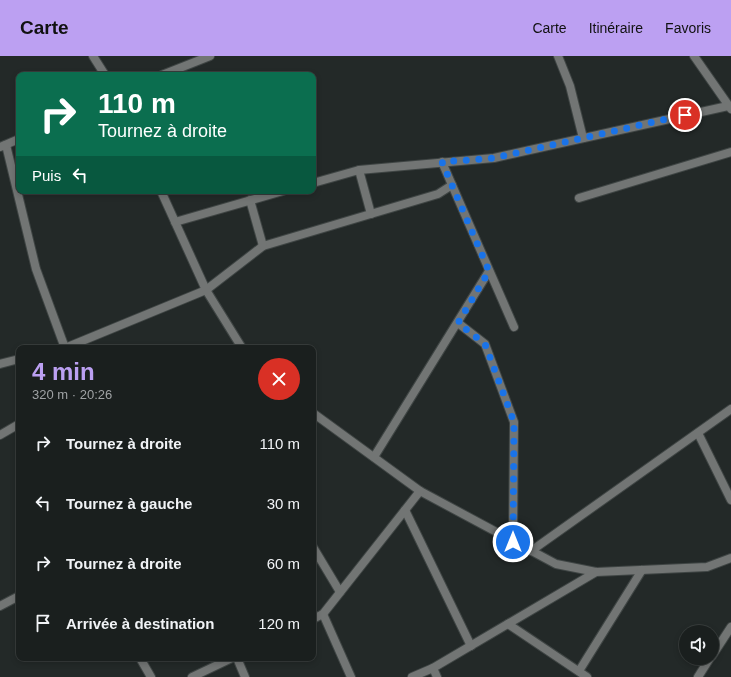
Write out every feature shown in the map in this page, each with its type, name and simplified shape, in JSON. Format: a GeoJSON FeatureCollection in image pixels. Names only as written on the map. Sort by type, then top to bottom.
{"type":"FeatureCollection","features":[{"type":"Feature","properties":{"kind":"street"},"geometry":{"type":"LineString","coordinates":[[93,56],[103,72]]}},
{"type":"Feature","properties":{"kind":"street"},"geometry":{"type":"LineString","coordinates":[[170,72],[210,56]]}},
{"type":"Feature","properties":{"kind":"street"},"geometry":{"type":"LineString","coordinates":[[558,56],[570,86],[583,138]]}},
{"type":"Feature","properties":{"kind":"street"},"geometry":{"type":"LineString","coordinates":[[316,182],[359,170],[494,158],[730,107],[694,56]]}},
{"type":"Feature","properties":{"kind":"street"},"geometry":{"type":"LineString","coordinates":[[16,140],[3,146],[36,269],[67,345]]}},
{"type":"Feature","properties":{"kind":"street"},"geometry":{"type":"LineString","coordinates":[[579,198],[731,152]]}},
{"type":"Feature","properties":{"kind":"street"},"geometry":{"type":"LineString","coordinates":[[442,162],[514,328]]}},
{"type":"Feature","properties":{"kind":"street"},"geometry":{"type":"LineString","coordinates":[[359,170],[370,214]]}},
{"type":"Feature","properties":{"kind":"street"},"geometry":{"type":"LineString","coordinates":[[73,345],[206,290],[263,246],[438,194],[452,185]]}},
{"type":"Feature","properties":{"kind":"street"},"geometry":{"type":"LineString","coordinates":[[162,194],[206,290],[240,345]]}},
{"type":"Feature","properties":{"kind":"street"},"geometry":{"type":"LineString","coordinates":[[175,222],[272,194]]}},
{"type":"Feature","properties":{"kind":"street"},"geometry":{"type":"LineString","coordinates":[[250,200],[263,246]]}},
{"type":"Feature","properties":{"kind":"street"},"geometry":{"type":"LineString","coordinates":[[374,457],[489,271]]}},
{"type":"Feature","properties":{"kind":"street"},"geometry":{"type":"LineString","coordinates":[[458,323],[485,344],[514,422],[513,542]]}},
{"type":"Feature","properties":{"kind":"street"},"geometry":{"type":"LineString","coordinates":[[0,364],[16,360]]}},
{"type":"Feature","properties":{"kind":"street"},"geometry":{"type":"LineString","coordinates":[[531,551],[731,409]]}},
{"type":"Feature","properties":{"kind":"street"},"geometry":{"type":"LineString","coordinates":[[316,415],[420,491],[556,564],[596,572],[707,567],[731,558]]}},
{"type":"Feature","properties":{"kind":"street"},"geometry":{"type":"LineString","coordinates":[[0,435],[16,426]]}},
{"type":"Feature","properties":{"kind":"street"},"geometry":{"type":"LineString","coordinates":[[698,433],[731,500]]}},
{"type":"Feature","properties":{"kind":"street"},"geometry":{"type":"LineString","coordinates":[[316,618],[323,614],[420,491]]}},
{"type":"Feature","properties":{"kind":"street"},"geometry":{"type":"LineString","coordinates":[[405,510],[471,646]]}},
{"type":"Feature","properties":{"kind":"street"},"geometry":{"type":"LineString","coordinates":[[316,552],[340,592]]}},
{"type":"Feature","properties":{"kind":"street"},"geometry":{"type":"LineString","coordinates":[[579,671],[642,570]]}},
{"type":"Feature","properties":{"kind":"street"},"geometry":{"type":"LineString","coordinates":[[412,677],[433,668],[596,572]]}},
{"type":"Feature","properties":{"kind":"street"},"geometry":{"type":"LineString","coordinates":[[0,606],[16,598]]}},
{"type":"Feature","properties":{"kind":"street"},"geometry":{"type":"LineString","coordinates":[[323,614],[351,677]]}},
{"type":"Feature","properties":{"kind":"street"},"geometry":{"type":"LineString","coordinates":[[508,624],[587,677]]}},
{"type":"Feature","properties":{"kind":"street"},"geometry":{"type":"LineString","coordinates":[[719,645],[731,627]]}},
{"type":"Feature","properties":{"kind":"street"},"geometry":{"type":"LineString","coordinates":[[142,661],[151,677]]}},
{"type":"Feature","properties":{"kind":"street"},"geometry":{"type":"LineString","coordinates":[[192,677],[226,661]]}},
{"type":"Feature","properties":{"kind":"street"},"geometry":{"type":"LineString","coordinates":[[238,661],[245,677]]}},
{"type":"Feature","properties":{"kind":"street"},"geometry":{"type":"LineString","coordinates":[[698,677],[706,665]]}},
{"type":"Feature","properties":{"kind":"street"},"geometry":{"type":"LineString","coordinates":[[433,668],[437,677]]}},
{"type":"Feature","properties":{"kind":"route"},"geometry":{"type":"LineString","coordinates":[[513,542],[514,422],[485,344],[458,323],[489,271],[442,162],[494,158],[685,115]]}}]}
